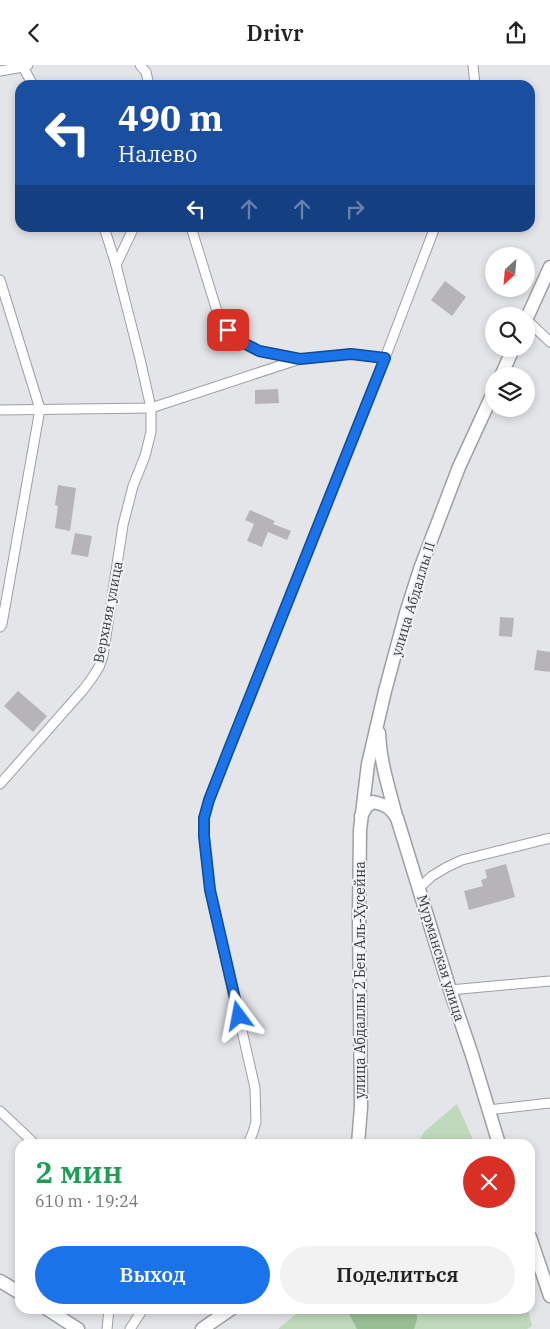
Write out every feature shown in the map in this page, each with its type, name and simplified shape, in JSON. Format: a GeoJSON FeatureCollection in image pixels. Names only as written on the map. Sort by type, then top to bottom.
{"type":"FeatureCollection","features":[{"type":"Feature","properties":{"kind":"main road"},"geometry":{"type":"LineString","coordinates":[[532,307],[550,267]]}},
{"type":"Feature","properties":{"kind":"main road","name":"улица Абдаллы II"},"geometry":{"type":"LineString","coordinates":[[361,816],[368,764],[406,613],[420,569],[459,467],[485,411]]}},
{"type":"Feature","properties":{"kind":"main road","name":"Мурманская улица"},"geometry":{"type":"LineString","coordinates":[[379,715],[380,747],[386,779],[497,1139]]}},
{"type":"Feature","properties":{"kind":"main road"},"geometry":{"type":"LineString","coordinates":[[361,816],[368,806],[373,803],[383,804],[391,809],[397,818]]}},
{"type":"Feature","properties":{"kind":"main road","name":"улица Абдаллы 2 Бен Аль-Хусейна"},"geometry":{"type":"LineString","coordinates":[[358,1139],[361,1107],[359,919],[361,816]]}},
{"type":"Feature","properties":{"kind":"main road"},"geometry":{"type":"LineString","coordinates":[[535,1252],[550,1297]]}},
{"type":"Feature","properties":{"kind":"main road"},"geometry":{"type":"LineString","coordinates":[[0,1281],[15,1290]]}},
{"type":"Feature","properties":{"kind":"main road"},"geometry":{"type":"LineString","coordinates":[[56,1314],[78,1329]]}},
{"type":"Feature","properties":{"kind":"main road"},"geometry":{"type":"LineString","coordinates":[[202,1329],[224,1314]]}},
{"type":"Feature","properties":{"kind":"street"},"geometry":{"type":"LineString","coordinates":[[140,65],[146,72],[148,80]]}},
{"type":"Feature","properties":{"kind":"street"},"geometry":{"type":"LineString","coordinates":[[473,65],[474,80]]}},
{"type":"Feature","properties":{"kind":"street"},"geometry":{"type":"LineString","coordinates":[[0,71],[26,66],[31,80]]}},
{"type":"Feature","properties":{"kind":"street","name":"Верхняя улица"},"geometry":{"type":"LineString","coordinates":[[0,784],[83,690],[99,667],[106,642],[124,525],[133,486],[146,456],[151,432],[151,408],[140,359],[106,232]]}},
{"type":"Feature","properties":{"kind":"street"},"geometry":{"type":"LineString","coordinates":[[116,265],[132,232]]}},
{"type":"Feature","properties":{"kind":"street"},"geometry":{"type":"LineString","coordinates":[[193,232],[220,321],[236,339],[259,351],[300,359]]}},
{"type":"Feature","properties":{"kind":"street"},"geometry":{"type":"LineString","coordinates":[[250,1139],[256,1122],[255,1088],[210,890],[204,818],[219,774],[385,358],[433,232]]}},
{"type":"Feature","properties":{"kind":"street"},"geometry":{"type":"LineString","coordinates":[[0,280],[40,409],[4,614],[0,627]]}},
{"type":"Feature","properties":{"kind":"street"},"geometry":{"type":"LineString","coordinates":[[535,328],[550,342]]}},
{"type":"Feature","properties":{"kind":"street"},"geometry":{"type":"LineString","coordinates":[[0,410],[151,408],[300,359],[351,354],[385,358]]}},
{"type":"Feature","properties":{"kind":"street"},"geometry":{"type":"LineString","coordinates":[[419,888],[432,876],[462,860],[550,838]]}},
{"type":"Feature","properties":{"kind":"street"},"geometry":{"type":"LineString","coordinates":[[450,990],[550,981]]}},
{"type":"Feature","properties":{"kind":"street"},"geometry":{"type":"LineString","coordinates":[[488,1110],[550,1103]]}},
{"type":"Feature","properties":{"kind":"street"},"geometry":{"type":"LineString","coordinates":[[0,1111],[29,1139]]}},
{"type":"Feature","properties":{"kind":"street"},"geometry":{"type":"LineString","coordinates":[[106,1329],[108,1314]]}},
{"type":"Feature","properties":{"kind":"street"},"geometry":{"type":"LineString","coordinates":[[130,1329],[140,1314]]}},
{"type":"Feature","properties":{"kind":"green space"},"geometry":{"type":"Polygon","coordinates":[[[457,1104],[473,1139],[420,1139],[424,1132],[457,1104]]]}},
{"type":"Feature","properties":{"kind":"green space"},"geometry":{"type":"Polygon","coordinates":[[[296,1314],[529,1314],[532,1326],[527,1329],[278,1329],[296,1314]]]}},
{"type":"Feature","properties":{"kind":"green space"},"geometry":{"type":"Polygon","coordinates":[[[349,1314],[417,1315],[414,1329],[357,1329],[349,1314]]]}},
{"type":"Feature","properties":{"kind":"building"},"geometry":{"type":"Polygon","coordinates":[[[445,281],[466,297],[452,316],[431,300],[445,281]]]}},
{"type":"Feature","properties":{"kind":"building"},"geometry":{"type":"Polygon","coordinates":[[[278,389],[279,403],[255,404],[255,390],[278,389]]]}},
{"type":"Feature","properties":{"kind":"building"},"geometry":{"type":"Polygon","coordinates":[[[58,485],[76,488],[70,531],[55,528],[58,506],[55,505],[58,485]]]}},
{"type":"Feature","properties":{"kind":"building"},"geometry":{"type":"Polygon","coordinates":[[[250,510],[275,521],[273,524],[291,531],[287,540],[268,532],[262,547],[247,541],[254,524],[245,520],[250,510]]]}},
{"type":"Feature","properties":{"kind":"building"},"geometry":{"type":"Polygon","coordinates":[[[75,533],[92,536],[88,557],[71,554],[75,533]]]}},
{"type":"Feature","properties":{"kind":"building"},"geometry":{"type":"Polygon","coordinates":[[[500,617],[514,618],[512,637],[499,636],[500,617]]]}},
{"type":"Feature","properties":{"kind":"building"},"geometry":{"type":"Polygon","coordinates":[[[537,650],[550,652],[550,672],[534,670],[537,650]]]}},
{"type":"Feature","properties":{"kind":"building"},"geometry":{"type":"Polygon","coordinates":[[[18,691],[47,716],[33,732],[4,706],[18,691]]]}},
{"type":"Feature","properties":{"kind":"building"},"geometry":{"type":"Polygon","coordinates":[[[506,864],[515,897],[469,910],[464,891],[483,886],[481,880],[487,878],[485,870],[506,864]]]}},
{"type":"Feature","properties":{"kind":"route"},"geometry":{"type":"LineString","coordinates":[[228,330],[236,339],[259,351],[300,359],[351,354],[385,358],[229,749],[204,818],[210,890],[239,1016]]}}]}
